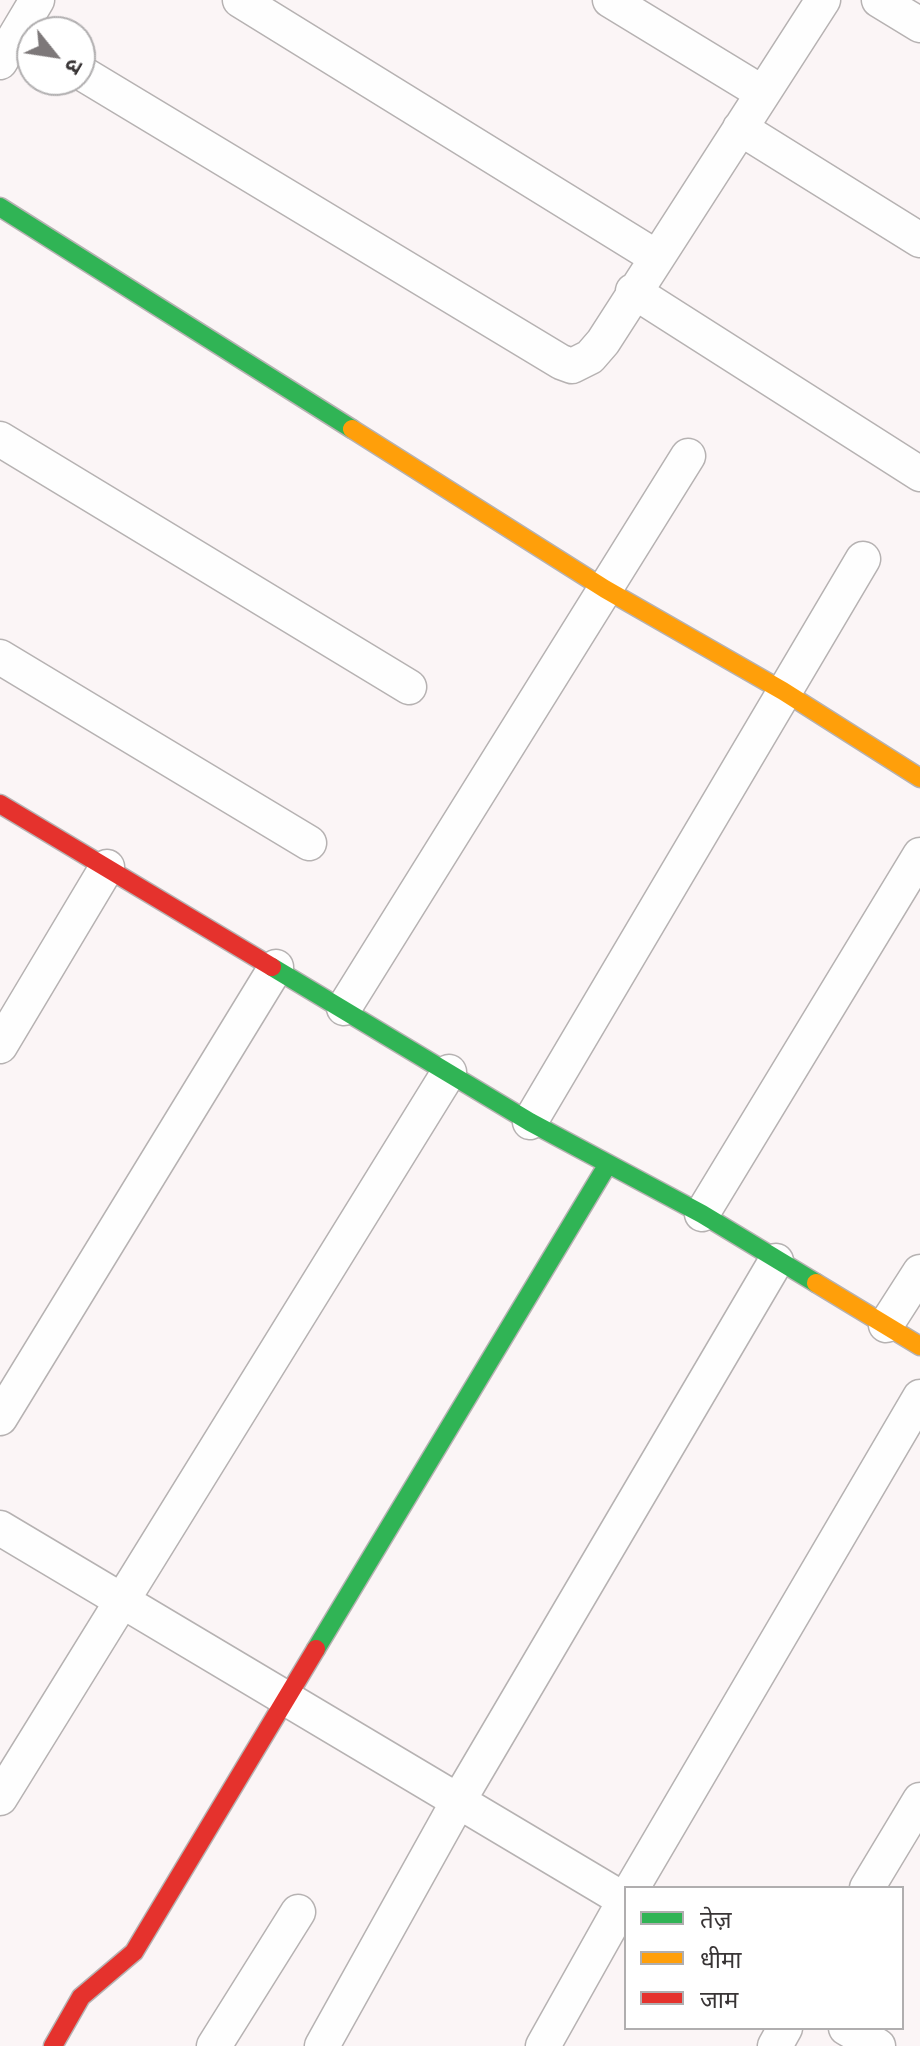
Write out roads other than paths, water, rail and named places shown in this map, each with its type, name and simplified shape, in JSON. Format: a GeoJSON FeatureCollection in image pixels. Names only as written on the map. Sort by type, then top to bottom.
{"type":"FeatureCollection","features":[{"type":"Feature","properties":{"kind":"street"},"geometry":{"type":"LineString","coordinates":[[12,40],[37,0]]}},
{"type":"Feature","properties":{"kind":"street"},"geometry":{"type":"LineString","coordinates":[[240,0],[656,257]]}},
{"type":"Feature","properties":{"kind":"street"},"geometry":{"type":"LineString","coordinates":[[610,0],[761,92]]}},
{"type":"Feature","properties":{"kind":"street"},"geometry":{"type":"LineString","coordinates":[[96,82],[572,366],[590,357],[823,0]]}},
{"type":"Feature","properties":{"kind":"street"},"geometry":{"type":"LineString","coordinates":[[879,0],[920,25]]}},
{"type":"Feature","properties":{"kind":"street"},"geometry":{"type":"LineString","coordinates":[[740,128],[920,240]]}},
{"type":"Feature","properties":{"kind":"street"},"geometry":{"type":"LineString","coordinates":[[0,207],[605,589],[783,691],[920,778]]}},
{"type":"Feature","properties":{"kind":"street"},"geometry":{"type":"LineString","coordinates":[[633,291],[920,474]]}},
{"type":"Feature","properties":{"kind":"street"},"geometry":{"type":"LineString","coordinates":[[0,439],[409,687]]}},
{"type":"Feature","properties":{"kind":"street"},"geometry":{"type":"LineString","coordinates":[[344,1008],[688,456]]}},
{"type":"Feature","properties":{"kind":"street"},"geometry":{"type":"LineString","coordinates":[[530,1122],[863,559]]}},
{"type":"Feature","properties":{"kind":"street"},"geometry":{"type":"LineString","coordinates":[[0,657],[309,843]]}},
{"type":"Feature","properties":{"kind":"street"},"geometry":{"type":"LineString","coordinates":[[0,804],[530,1122],[702,1214],[920,1346]]}},
{"type":"Feature","properties":{"kind":"street"},"geometry":{"type":"LineString","coordinates":[[702,1214],[920,855]]}},
{"type":"Feature","properties":{"kind":"street"},"geometry":{"type":"LineString","coordinates":[[0,1046],[107,867]]}},
{"type":"Feature","properties":{"kind":"street"},"geometry":{"type":"LineString","coordinates":[[0,1418],[276,967]]}},
{"type":"Feature","properties":{"kind":"street"},"geometry":{"type":"LineString","coordinates":[[0,1798],[449,1072]]}},
{"type":"Feature","properties":{"kind":"street"},"geometry":{"type":"LineString","coordinates":[[53,2046],[81,1997],[134,1952],[608,1164]]}},
{"type":"Feature","properties":{"kind":"street"},"geometry":{"type":"LineString","coordinates":[[322,2046],[460,1798],[776,1261]]}},
{"type":"Feature","properties":{"kind":"street"},"geometry":{"type":"LineString","coordinates":[[886,1325],[920,1272]]}},
{"type":"Feature","properties":{"kind":"street"},"geometry":{"type":"LineString","coordinates":[[633,1886],[920,1397]]}},
{"type":"Feature","properties":{"kind":"street"},"geometry":{"type":"LineString","coordinates":[[0,1528],[624,1895]]}},
{"type":"Feature","properties":{"kind":"street"},"geometry":{"type":"LineString","coordinates":[[868,1886],[920,1800]]}},
{"type":"Feature","properties":{"kind":"street"},"geometry":{"type":"LineString","coordinates":[[543,2046],[624,1902]]}},
{"type":"Feature","properties":{"kind":"street"},"geometry":{"type":"LineString","coordinates":[[214,2046],[298,1912]]}},
{"type":"Feature","properties":{"kind":"street"},"geometry":{"type":"LineString","coordinates":[[850,2030],[878,2046]]}}]}
